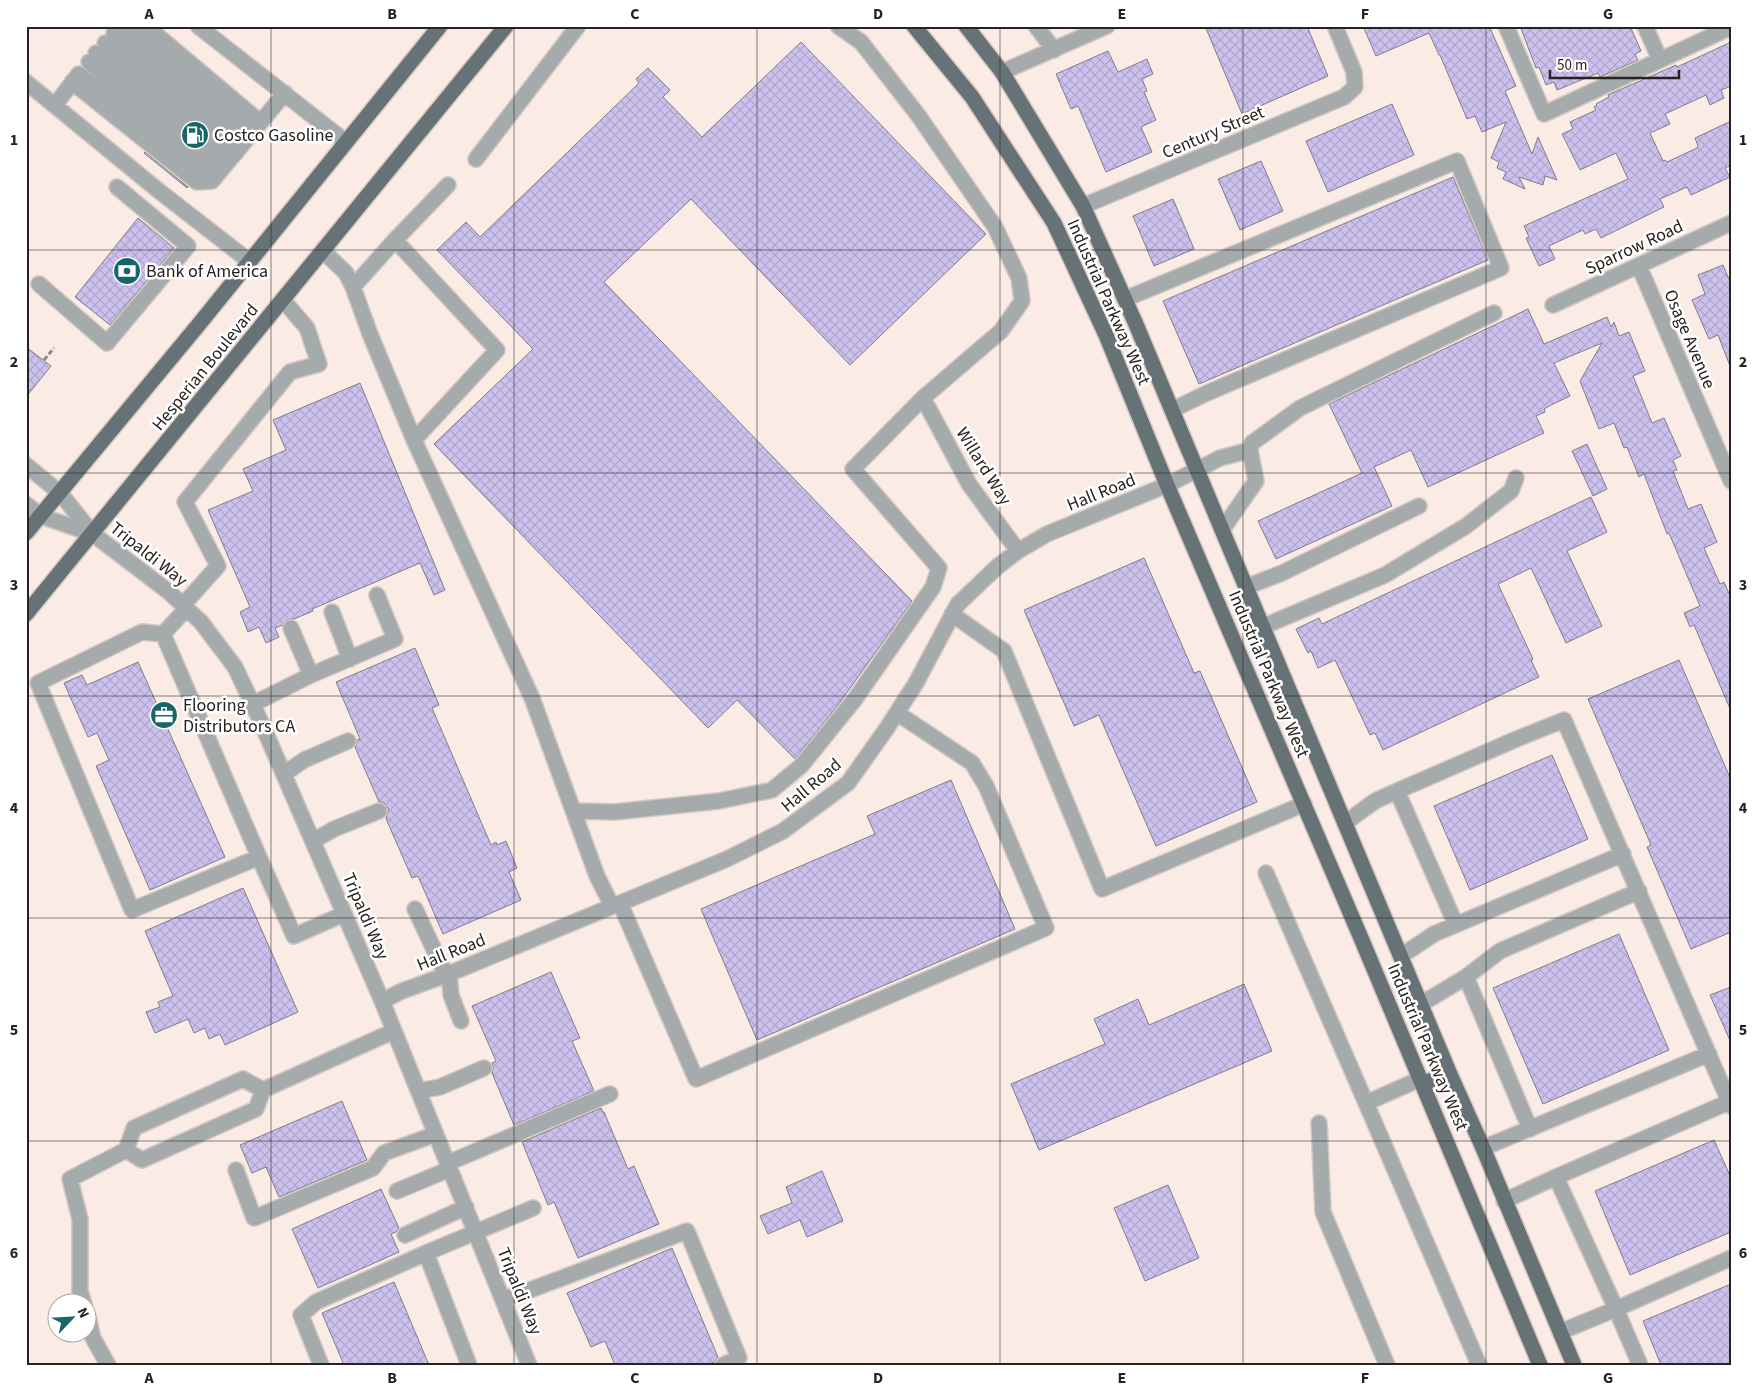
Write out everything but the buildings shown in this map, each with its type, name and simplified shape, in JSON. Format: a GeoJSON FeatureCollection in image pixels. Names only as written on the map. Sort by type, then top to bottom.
{"type":"FeatureCollection","features":[{"type":"Feature","properties":{"kind":"main road","name":"Hesperian Boulevard"},"geometry":{"type":"LineString","coordinates":[[26,533],[440,26]]}},
{"type":"Feature","properties":{"kind":"main road","name":"Hesperian Boulevard"},"geometry":{"type":"LineString","coordinates":[[26,614],[506,26]]}},
{"type":"Feature","properties":{"kind":"main road","name":"Industrial Parkway West"},"geometry":{"type":"LineString","coordinates":[[914,26],[972,97],[1054,223],[1106,335],[1167,485],[1422,1082],[1540,1365]]}},
{"type":"Feature","properties":{"kind":"main road","name":"Industrial Parkway West"},"geometry":{"type":"LineString","coordinates":[[966,26],[1002,72],[1083,206],[1198,470],[1574,1365]]}},
{"type":"Feature","properties":{"kind":"main road"},"geometry":{"type":"LineString","coordinates":[[1422,1082],[1450,1072]]}},
{"type":"Feature","properties":{"kind":"street"},"geometry":{"type":"LineString","coordinates":[[128,26],[236,152]]}},
{"type":"Feature","properties":{"kind":"street"},"geometry":{"type":"LineString","coordinates":[[146,26],[236,152]]}},
{"type":"Feature","properties":{"kind":"street"},"geometry":{"type":"LineString","coordinates":[[198,26],[346,142]]}},
{"type":"Feature","properties":{"kind":"street"},"geometry":{"type":"LineString","coordinates":[[476,159],[578,26]]}},
{"type":"Feature","properties":{"kind":"street"},"geometry":{"type":"LineString","coordinates":[[573,811],[615,812],[719,801],[772,790],[802,766],[855,699],[933,587],[939,568],[852,469],[923,398],[1001,331],[1022,300],[1019,278],[995,227],[918,115],[861,42],[838,26]]}},
{"type":"Feature","properties":{"kind":"street"},"geometry":{"type":"LineString","coordinates":[[1036,26],[1054,50]]}},
{"type":"Feature","properties":{"kind":"street"},"geometry":{"type":"LineString","coordinates":[[1002,72],[1107,26]]}},
{"type":"Feature","properties":{"kind":"street","name":"Century Street"},"geometry":{"type":"LineString","coordinates":[[1083,206],[1344,98],[1355,87],[1354,72],[1335,26]]}},
{"type":"Feature","properties":{"kind":"street"},"geometry":{"type":"LineString","coordinates":[[1506,26],[1544,114],[1731,27]]}},
{"type":"Feature","properties":{"kind":"street"},"geometry":{"type":"LineString","coordinates":[[1645,26],[1660,60]]}},
{"type":"Feature","properties":{"kind":"street"},"geometry":{"type":"LineString","coordinates":[[96,53],[236,152]]}},
{"type":"Feature","properties":{"kind":"street"},"geometry":{"type":"LineString","coordinates":[[96,53],[172,118],[236,152]]}},
{"type":"Feature","properties":{"kind":"street"},"geometry":{"type":"LineString","coordinates":[[96,53],[236,152]]}},
{"type":"Feature","properties":{"kind":"street"},"geometry":{"type":"LineString","coordinates":[[54,105],[96,53]]}},
{"type":"Feature","properties":{"kind":"street"},"geometry":{"type":"LineString","coordinates":[[26,82],[159,191],[249,261]]}},
{"type":"Feature","properties":{"kind":"street"},"geometry":{"type":"LineString","coordinates":[[236,152],[285,94]]}},
{"type":"Feature","properties":{"kind":"street"},"geometry":{"type":"LineString","coordinates":[[1125,299],[1458,161],[1501,268],[1207,393],[1172,410]]}},
{"type":"Feature","properties":{"kind":"street"},"geometry":{"type":"LineString","coordinates":[[353,287],[448,185]]}},
{"type":"Feature","properties":{"kind":"street"},"geometry":{"type":"LineString","coordinates":[[39,284],[107,343],[188,246],[117,187]]}},
{"type":"Feature","properties":{"kind":"street","name":"Sparrow Road"},"geometry":{"type":"LineString","coordinates":[[1553,306],[1731,223]]}},
{"type":"Feature","properties":{"kind":"street"},"geometry":{"type":"LineString","coordinates":[[395,240],[497,350],[414,440]]}},
{"type":"Feature","properties":{"kind":"street"},"geometry":{"type":"LineString","coordinates":[[323,251],[346,272],[353,287],[370,334],[414,440],[532,698],[597,876],[616,905],[696,1079],[1046,928],[986,786],[972,763],[897,713]]}},
{"type":"Feature","properties":{"kind":"street","name":"Osage Avenue"},"geometry":{"type":"LineString","coordinates":[[1639,266],[1731,481]]}},
{"type":"Feature","properties":{"kind":"street"},"geometry":{"type":"LineString","coordinates":[[162,634],[218,566],[185,502],[290,372],[319,364],[307,328],[283,300]]}},
{"type":"Feature","properties":{"kind":"street"},"geometry":{"type":"LineString","coordinates":[[1222,530],[1256,481],[1250,450],[1252,443],[1300,408],[1494,313]]}},
{"type":"Feature","properties":{"kind":"street","name":"Willard Way"},"geometry":{"type":"LineString","coordinates":[[923,398],[969,484],[1018,550]]}},
{"type":"Feature","properties":{"kind":"street","name":"Hall Road"},"geometry":{"type":"LineString","coordinates":[[382,1001],[402,991],[728,859],[784,831],[848,783],[916,683],[958,604],[997,567],[1018,550],[1047,534],[1167,485],[1220,458],[1250,450]]}},
{"type":"Feature","properties":{"kind":"street"},"geometry":{"type":"LineString","coordinates":[[26,465],[60,493],[93,534]]}},
{"type":"Feature","properties":{"kind":"street"},"geometry":{"type":"LineString","coordinates":[[1262,626],[1385,575],[1466,526],[1512,491],[1516,478]]}},
{"type":"Feature","properties":{"kind":"street"},"geometry":{"type":"LineString","coordinates":[[26,504],[41,516],[93,534]]}},
{"type":"Feature","properties":{"kind":"street"},"geometry":{"type":"LineString","coordinates":[[1246,587],[1282,572],[1420,506]]}},
{"type":"Feature","properties":{"kind":"street","name":"Tripaldi Way"},"geometry":{"type":"LineString","coordinates":[[93,534],[169,592],[201,622],[235,667],[284,774],[382,1001],[530,1365]]}},
{"type":"Feature","properties":{"kind":"street"},"geometry":{"type":"LineString","coordinates":[[253,704],[311,675],[395,640],[377,595]]}},
{"type":"Feature","properties":{"kind":"street"},"geometry":{"type":"LineString","coordinates":[[332,612],[350,659]]}},
{"type":"Feature","properties":{"kind":"street"},"geometry":{"type":"LineString","coordinates":[[952,614],[1004,651],[1102,889],[1304,804]]}},
{"type":"Feature","properties":{"kind":"street"},"geometry":{"type":"LineString","coordinates":[[291,628],[311,675]]}},
{"type":"Feature","properties":{"kind":"street"},"geometry":{"type":"LineString","coordinates":[[162,634],[142,632],[38,682],[132,910],[259,856]]}},
{"type":"Feature","properties":{"kind":"street"},"geometry":{"type":"LineString","coordinates":[[162,634],[294,936],[344,914]]}},
{"type":"Feature","properties":{"kind":"street"},"geometry":{"type":"LineString","coordinates":[[1345,823],[1375,801],[1564,720],[1730,1104],[1504,1201]]}},
{"type":"Feature","properties":{"kind":"street"},"geometry":{"type":"LineString","coordinates":[[284,774],[304,760],[348,741]]}},
{"type":"Feature","properties":{"kind":"street"},"geometry":{"type":"LineString","coordinates":[[1397,791],[1456,925]]}},
{"type":"Feature","properties":{"kind":"street"},"geometry":{"type":"LineString","coordinates":[[313,841],[379,811]]}},
{"type":"Feature","properties":{"kind":"street"},"geometry":{"type":"LineString","coordinates":[[1401,956],[1434,934],[1623,854]]}},
{"type":"Feature","properties":{"kind":"street"},"geometry":{"type":"LineString","coordinates":[[1266,873],[1478,1365]]}},
{"type":"Feature","properties":{"kind":"street"},"geometry":{"type":"LineString","coordinates":[[1421,1004],[1466,977],[1500,951],[1639,891]]}},
{"type":"Feature","properties":{"kind":"street"},"geometry":{"type":"LineString","coordinates":[[415,909],[447,974],[450,995],[461,1021]]}},
{"type":"Feature","properties":{"kind":"street"},"geometry":{"type":"LineString","coordinates":[[1466,977],[1530,1129]]}},
{"type":"Feature","properties":{"kind":"street"},"geometry":{"type":"LineString","coordinates":[[126,1150],[142,1160],[256,1109],[263,1090],[394,1030]]}},
{"type":"Feature","properties":{"kind":"street"},"geometry":{"type":"LineString","coordinates":[[1483,1148],[1708,1054]]}},
{"type":"Feature","properties":{"kind":"street"},"geometry":{"type":"LineString","coordinates":[[418,1091],[440,1087],[484,1068]]}},
{"type":"Feature","properties":{"kind":"street"},"geometry":{"type":"LineString","coordinates":[[81,1294],[80,1219],[70,1179],[126,1150],[134,1128],[244,1079],[263,1090]]}},
{"type":"Feature","properties":{"kind":"street"},"geometry":{"type":"LineString","coordinates":[[1366,1103],[1422,1082]]}},
{"type":"Feature","properties":{"kind":"street"},"geometry":{"type":"LineString","coordinates":[[397,1191],[610,1094]]}},
{"type":"Feature","properties":{"kind":"street"},"geometry":{"type":"LineString","coordinates":[[1320,1123],[1323,1212],[1387,1365]]}},
{"type":"Feature","properties":{"kind":"street"},"geometry":{"type":"LineString","coordinates":[[236,1170],[254,1218],[373,1168],[384,1153],[436,1134]]}},
{"type":"Feature","properties":{"kind":"street"},"geometry":{"type":"LineString","coordinates":[[1556,1178],[1640,1365]]}},
{"type":"Feature","properties":{"kind":"street"},"geometry":{"type":"LineString","coordinates":[[405,1235],[466,1207]]}},
{"type":"Feature","properties":{"kind":"street"},"geometry":{"type":"LineString","coordinates":[[322,1365],[300,1315],[316,1302],[533,1208]]}},
{"type":"Feature","properties":{"kind":"street"},"geometry":{"type":"LineString","coordinates":[[502,1298],[530,1290],[687,1231],[739,1358],[723,1365]]}},
{"type":"Feature","properties":{"kind":"street"},"geometry":{"type":"LineString","coordinates":[[426,1254],[469,1365]]}},
{"type":"Feature","properties":{"kind":"street"},"geometry":{"type":"LineString","coordinates":[[1560,1332],[1731,1258]]}},
{"type":"Feature","properties":{"kind":"street"},"geometry":{"type":"LineString","coordinates":[[96,1344],[108,1365]]}},
{"type":"Feature","properties":{"kind":"path"},"geometry":{"type":"LineString","coordinates":[[44,360],[54,348]]}},
{"type":"Feature","properties":{"kind":"place","name":"Costco Gasoline"},"geometry":{"type":"Point","coordinates":[195,135]}},
{"type":"Feature","properties":{"kind":"place","name":"Bank of America"},"geometry":{"type":"Point","coordinates":[127,271]}},
{"type":"Feature","properties":{"kind":"place","name":"Flooring Distributors CA"},"geometry":{"type":"Point","coordinates":[164,715]}}]}
